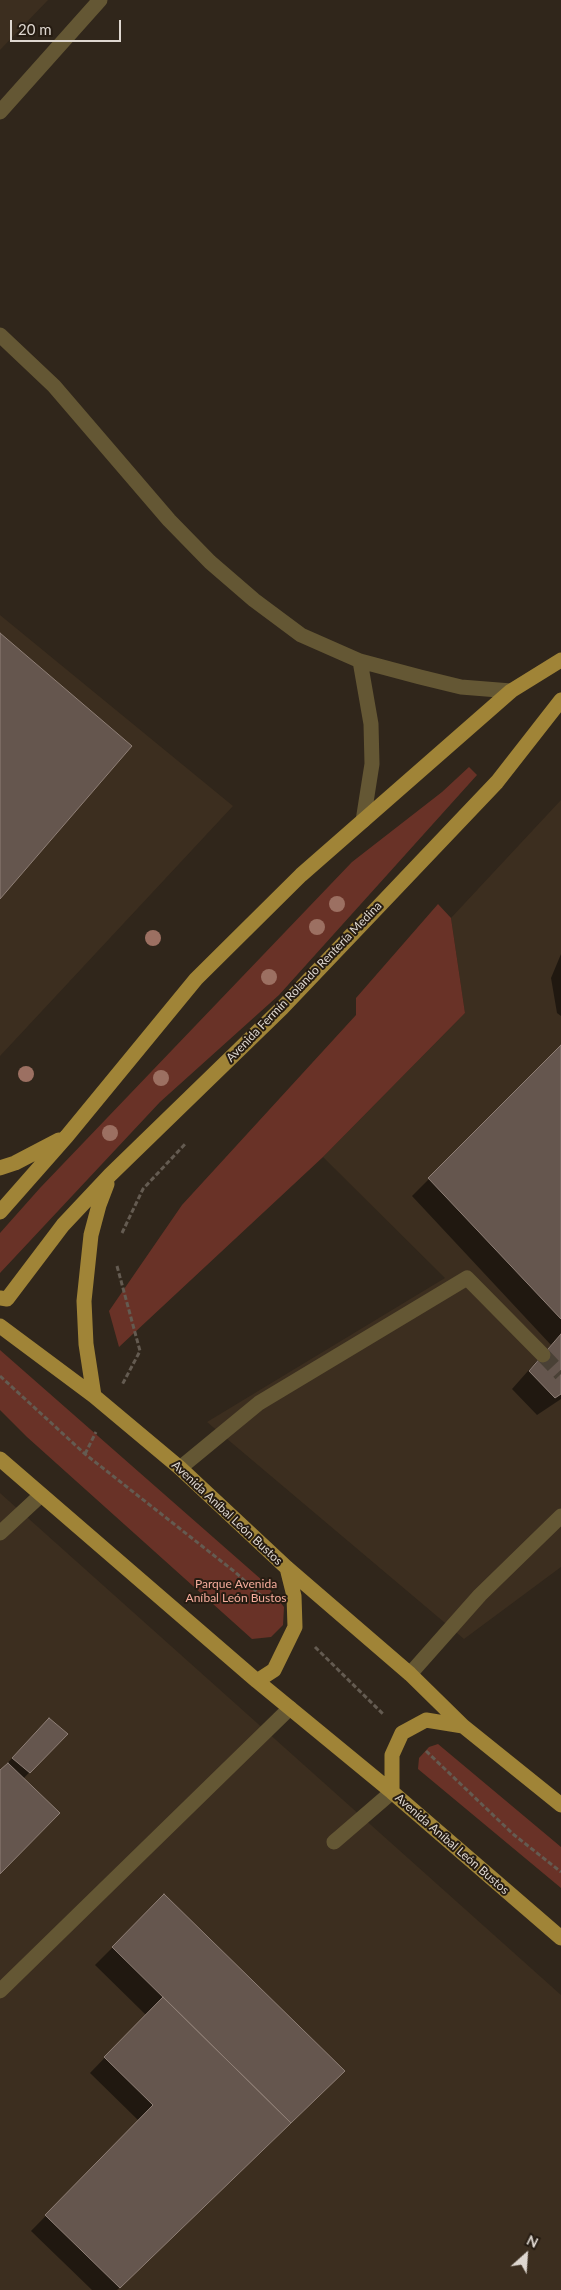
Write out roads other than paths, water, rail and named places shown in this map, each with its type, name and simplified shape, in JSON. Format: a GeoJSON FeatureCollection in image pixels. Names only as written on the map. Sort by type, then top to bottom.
{"type":"FeatureCollection","features":[{"type":"Feature","properties":{"kind":"main road"},"geometry":{"type":"LineString","coordinates":[[0,1212],[66,1136],[196,979],[301,875],[511,691],[561,660]]}},
{"type":"Feature","properties":{"kind":"main road","name":"Avenida Fermín Rolando Rentería Medina"},"geometry":{"type":"LineString","coordinates":[[0,1298],[7,1299],[63,1225],[110,1175],[282,1008],[497,782],[561,700]]}},
{"type":"Feature","properties":{"kind":"main road"},"geometry":{"type":"LineString","coordinates":[[0,1168],[15,1163],[66,1136]]}},
{"type":"Feature","properties":{"kind":"main road"},"geometry":{"type":"LineString","coordinates":[[94,1396],[86,1344],[84,1301],[91,1235],[98,1205],[110,1175]]}},
{"type":"Feature","properties":{"kind":"main road","name":"Avenida Aníbal León Bustos"},"geometry":{"type":"LineString","coordinates":[[0,1326],[94,1396],[108,1410],[180,1468],[287,1568],[410,1674],[463,1726],[561,1805]]}},
{"type":"Feature","properties":{"kind":"main road","name":"Avenida Aníbal León Bustos"},"geometry":{"type":"LineString","coordinates":[[0,1459],[257,1681],[392,1792],[561,1938]]}},
{"type":"Feature","properties":{"kind":"main road"},"geometry":{"type":"LineString","coordinates":[[257,1681],[274,1670],[295,1627],[294,1596],[287,1568]]}},
{"type":"Feature","properties":{"kind":"main road"},"geometry":{"type":"LineString","coordinates":[[392,1792],[392,1756],[402,1733],[426,1720],[463,1726]]}},
{"type":"Feature","properties":{"kind":"street"},"geometry":{"type":"LineString","coordinates":[[0,112],[100,0]]}},
{"type":"Feature","properties":{"kind":"street"},"geometry":{"type":"LineString","coordinates":[[0,335],[54,386],[169,520],[210,562],[254,600],[301,635],[360,661],[461,687],[511,691]]}},
{"type":"Feature","properties":{"kind":"street"},"geometry":{"type":"LineString","coordinates":[[360,661],[371,724],[372,756],[369,795],[363,821]]}},
{"type":"Feature","properties":{"kind":"street"},"geometry":{"type":"LineString","coordinates":[[180,1468],[259,1403],[467,1278],[543,1355]]}},
{"type":"Feature","properties":{"kind":"street"},"geometry":{"type":"LineString","coordinates":[[0,1533],[42,1495]]}},
{"type":"Feature","properties":{"kind":"street"},"geometry":{"type":"LineString","coordinates":[[410,1674],[480,1596],[561,1516]]}},
{"type":"Feature","properties":{"kind":"street"},"geometry":{"type":"LineString","coordinates":[[0,1991],[290,1708]]}},
{"type":"Feature","properties":{"kind":"street"},"geometry":{"type":"LineString","coordinates":[[334,1842],[392,1792]]}},
{"type":"Feature","properties":{"kind":"tunnel"},"geometry":{"type":"LineString","coordinates":[[543,1355],[561,1374]]}},
{"type":"Feature","properties":{"kind":"park label","name":"Parque Avenida Aníbal León Bustos"},"geometry":{"type":"Point","coordinates":[236,1591]}}]}
